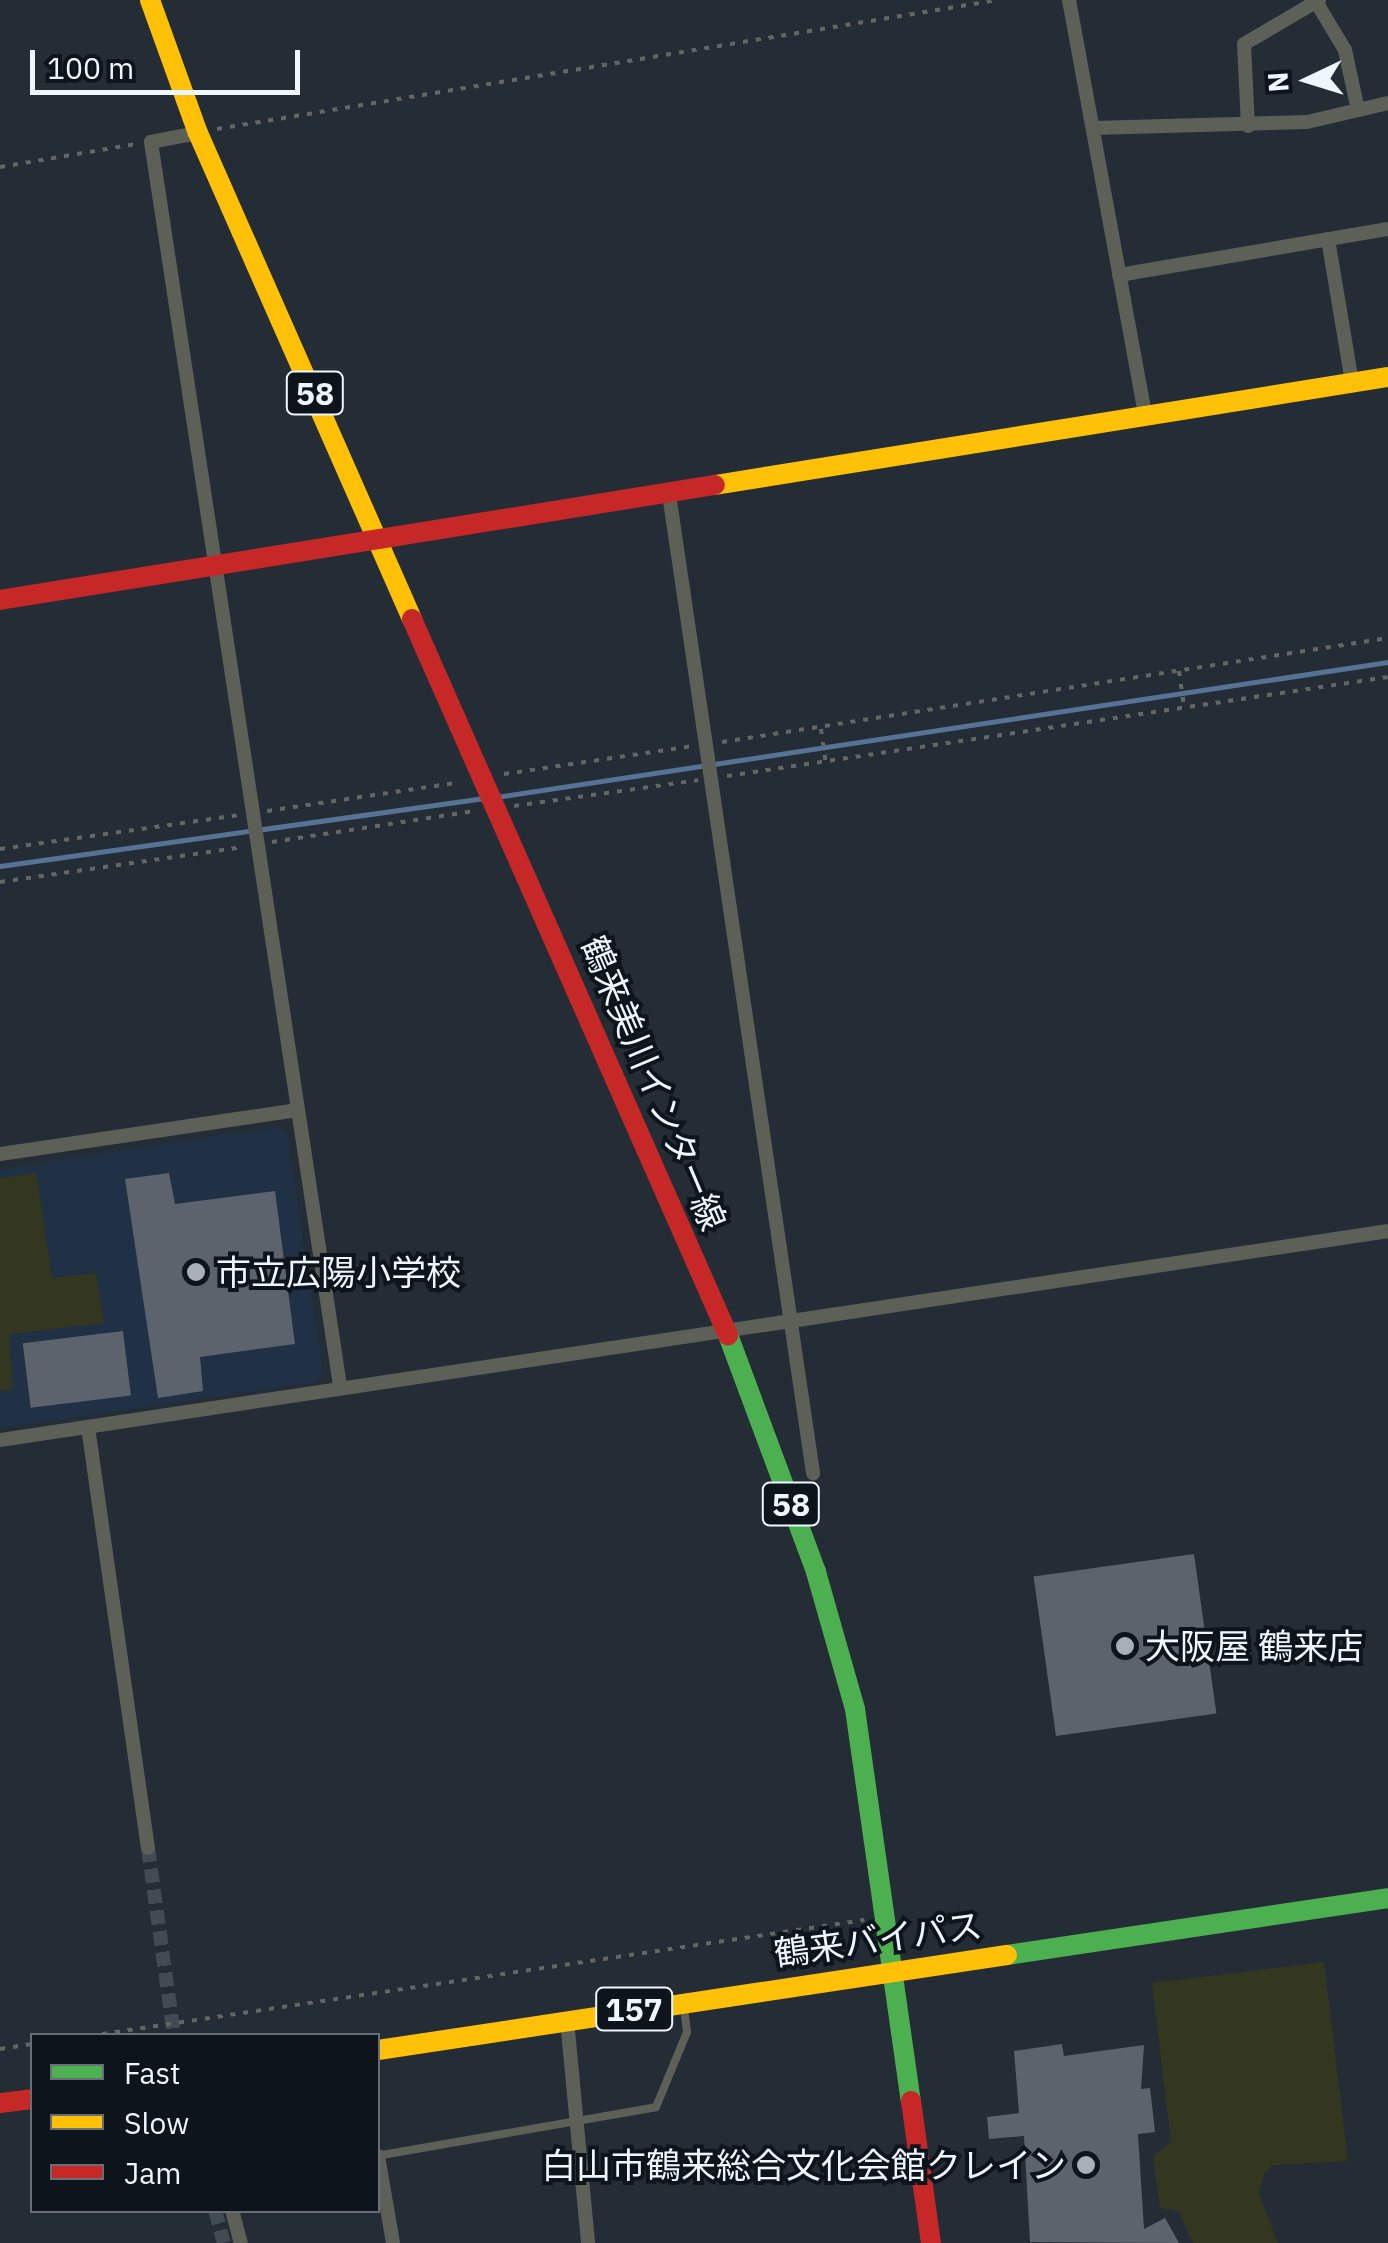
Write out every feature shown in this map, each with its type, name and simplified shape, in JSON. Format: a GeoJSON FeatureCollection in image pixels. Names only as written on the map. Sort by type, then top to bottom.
{"type":"FeatureCollection","features":[{"type":"Feature","properties":{"kind":"main road","name":"鶴来美川インター線"},"geometry":{"type":"LineString","coordinates":[[150,0],[198,133],[500,808],[724,1326],[816,1572],[855,1710],[930,2243]]}},
{"type":"Feature","properties":{"kind":"main road"},"geometry":{"type":"LineString","coordinates":[[0,600],[1388,377]]}},
{"type":"Feature","properties":{"kind":"main road","name":"鶴来バイパス"},"geometry":{"type":"LineString","coordinates":[[380,2050],[890,1969],[1388,1898]]}},
{"type":"Feature","properties":{"kind":"main road"},"geometry":{"type":"LineString","coordinates":[[0,2103],[30,2099]]}},
{"type":"Feature","properties":{"kind":"street"},"geometry":{"type":"LineString","coordinates":[[1070,0],[1146,416]]}},
{"type":"Feature","properties":{"kind":"street"},"geometry":{"type":"LineString","coordinates":[[1248,126],[1244,44],[1319,2],[1345,50],[1358,110]]}},
{"type":"Feature","properties":{"kind":"street"},"geometry":{"type":"LineString","coordinates":[[1092,128],[1248,126],[1388,104]]}},
{"type":"Feature","properties":{"kind":"street"},"geometry":{"type":"LineString","coordinates":[[198,133],[151,142],[340,1386]]}},
{"type":"Feature","properties":{"kind":"street"},"geometry":{"type":"LineString","coordinates":[[1119,275],[1388,229]]}},
{"type":"Feature","properties":{"kind":"street"},"geometry":{"type":"LineString","coordinates":[[1328,239],[1352,382]]}},
{"type":"Feature","properties":{"kind":"street"},"geometry":{"type":"LineString","coordinates":[[668,494],[793,1319],[812,1473]]}},
{"type":"Feature","properties":{"kind":"street"},"geometry":{"type":"LineString","coordinates":[[0,1154],[298,1110]]}},
{"type":"Feature","properties":{"kind":"street"},"geometry":{"type":"LineString","coordinates":[[0,1440],[724,1326],[1388,1231]]}},
{"type":"Feature","properties":{"kind":"street"},"geometry":{"type":"LineString","coordinates":[[88,1427],[148,1848]]}},
{"type":"Feature","properties":{"kind":"street"},"geometry":{"type":"LineString","coordinates":[[567,2019],[588,2243]]}},
{"type":"Feature","properties":{"kind":"street"},"geometry":{"type":"LineString","coordinates":[[380,2156],[393,2243]]}},
{"type":"Feature","properties":{"kind":"street"},"geometry":{"type":"LineString","coordinates":[[233,2213],[241,2243]]}},
{"type":"Feature","properties":{"kind":"lane"},"geometry":{"type":"LineString","coordinates":[[380,2156],[665,2101],[687,2032],[683,2001]]}},
{"type":"Feature","properties":{"kind":"path"},"geometry":{"type":"LineString","coordinates":[[198,133],[997,0]]}},
{"type":"Feature","properties":{"kind":"path"},"geometry":{"type":"LineString","coordinates":[[0,167],[151,142]]}},
{"type":"Feature","properties":{"kind":"path"},"geometry":{"type":"LineString","coordinates":[[1179,670],[1184,703]]}},
{"type":"Feature","properties":{"kind":"path"},"geometry":{"type":"LineString","coordinates":[[0,882],[258,841],[826,762],[1184,703],[1388,677]]}},
{"type":"Feature","properties":{"kind":"path"},"geometry":{"type":"LineString","coordinates":[[821,729],[826,762]]}},
{"type":"Feature","properties":{"kind":"path"},"geometry":{"type":"LineString","coordinates":[[109,2033],[883,1918]]}},
{"type":"Feature","properties":{"kind":"path"},"geometry":{"type":"LineString","coordinates":[[0,2048],[30,2044]]}},
{"type":"Feature","properties":{"kind":"shaded area"},"geometry":{"type":"Polygon","coordinates":[[[277,1127],[287,1133],[323,1372],[316,1382],[0,1428],[0,1169],[277,1127]]]}},
{"type":"Feature","properties":{"kind":"green space"},"geometry":{"type":"Polygon","coordinates":[[[36,1173],[52,1278],[96,1273],[104,1323],[9,1334],[13,1390],[0,1391],[0,1178],[36,1173]]]}},
{"type":"Feature","properties":{"kind":"green space"},"geometry":{"type":"Polygon","coordinates":[[[1324,1962],[1348,2161],[1273,2165],[1264,2175],[1259,2193],[1278,2243],[1193,2243],[1179,2211],[1160,2208],[1153,2157],[1171,2141],[1152,1983],[1324,1962]]]}},
{"type":"Feature","properties":{"kind":"building"},"geometry":{"type":"Polygon","coordinates":[[[169,1173],[175,1204],[275,1191],[295,1344],[200,1357],[203,1391],[158,1398],[125,1179],[169,1173]]]}},
{"type":"Feature","properties":{"kind":"building"},"geometry":{"type":"Polygon","coordinates":[[[123,1331],[131,1396],[31,1408],[23,1343],[123,1331]]]}},
{"type":"Feature","properties":{"kind":"building","name":"大阪屋 鶴来店"},"geometry":{"type":"Polygon","coordinates":[[[1194,1554],[1216,1713],[1056,1736],[1034,1577],[1194,1554]]]}},
{"type":"Feature","properties":{"kind":"building","name":"白山市鶴来総合文化会館クレイン"},"geometry":{"type":"Polygon","coordinates":[[[1062,2044],[1064,2056],[1144,2045],[1141,2089],[1150,2088],[1155,2132],[1138,2134],[1144,2229],[1165,2218],[1179,2243],[1030,2242],[1024,2136],[989,2139],[987,2117],[1019,2113],[1014,2051],[1062,2044]]]}},
{"type":"Feature","properties":{"kind":"waterway"},"geometry":{"type":"LineString","coordinates":[[496,797],[1388,662]]}},
{"type":"Feature","properties":{"kind":"waterway"},"geometry":{"type":"LineString","coordinates":[[0,866],[486,798]]}},
{"type":"Feature","properties":{"kind":"tunnel"},"geometry":{"type":"LineString","coordinates":[[148,1848],[174,2033]]}},
{"type":"Feature","properties":{"kind":"tunnel"},"geometry":{"type":"LineString","coordinates":[[216,2213],[224,2243]]}},
{"type":"Feature","properties":{"kind":"traffic: fast"},"geometry":{"type":"LineString","coordinates":[[728,1335],[816,1572],[855,1709],[911,2101]]}},
{"type":"Feature","properties":{"kind":"traffic: fast"},"geometry":{"type":"LineString","coordinates":[[1007,1955],[1388,1898]]}},
{"type":"Feature","properties":{"kind":"traffic: slow"},"geometry":{"type":"LineString","coordinates":[[150,0],[198,133],[412,619]]}},
{"type":"Feature","properties":{"kind":"traffic: slow"},"geometry":{"type":"LineString","coordinates":[[715,485],[1388,377]]}},
{"type":"Feature","properties":{"kind":"traffic: slow"},"geometry":{"type":"LineString","coordinates":[[380,2050],[1007,1955]]}},
{"type":"Feature","properties":{"kind":"traffic: jam"},"geometry":{"type":"LineString","coordinates":[[0,600],[715,485]]}},
{"type":"Feature","properties":{"kind":"traffic: jam"},"geometry":{"type":"LineString","coordinates":[[412,619],[728,1335]]}},
{"type":"Feature","properties":{"kind":"traffic: jam"},"geometry":{"type":"LineString","coordinates":[[0,2103],[30,2099]]}},
{"type":"Feature","properties":{"kind":"traffic: jam"},"geometry":{"type":"LineString","coordinates":[[911,2101],[931,2243]]}},
{"type":"Feature","properties":{"kind":"place","name":"市立広陽小学校"},"geometry":{"type":"Point","coordinates":[196,1272]}},
{"type":"Feature","properties":{"kind":"place","name":"大阪屋 鶴来店"},"geometry":{"type":"Point","coordinates":[1125,1646]}},
{"type":"Feature","properties":{"kind":"place","name":"白山市鶴来総合文化会館クレイン"},"geometry":{"type":"Point","coordinates":[1086,2165]}}]}
